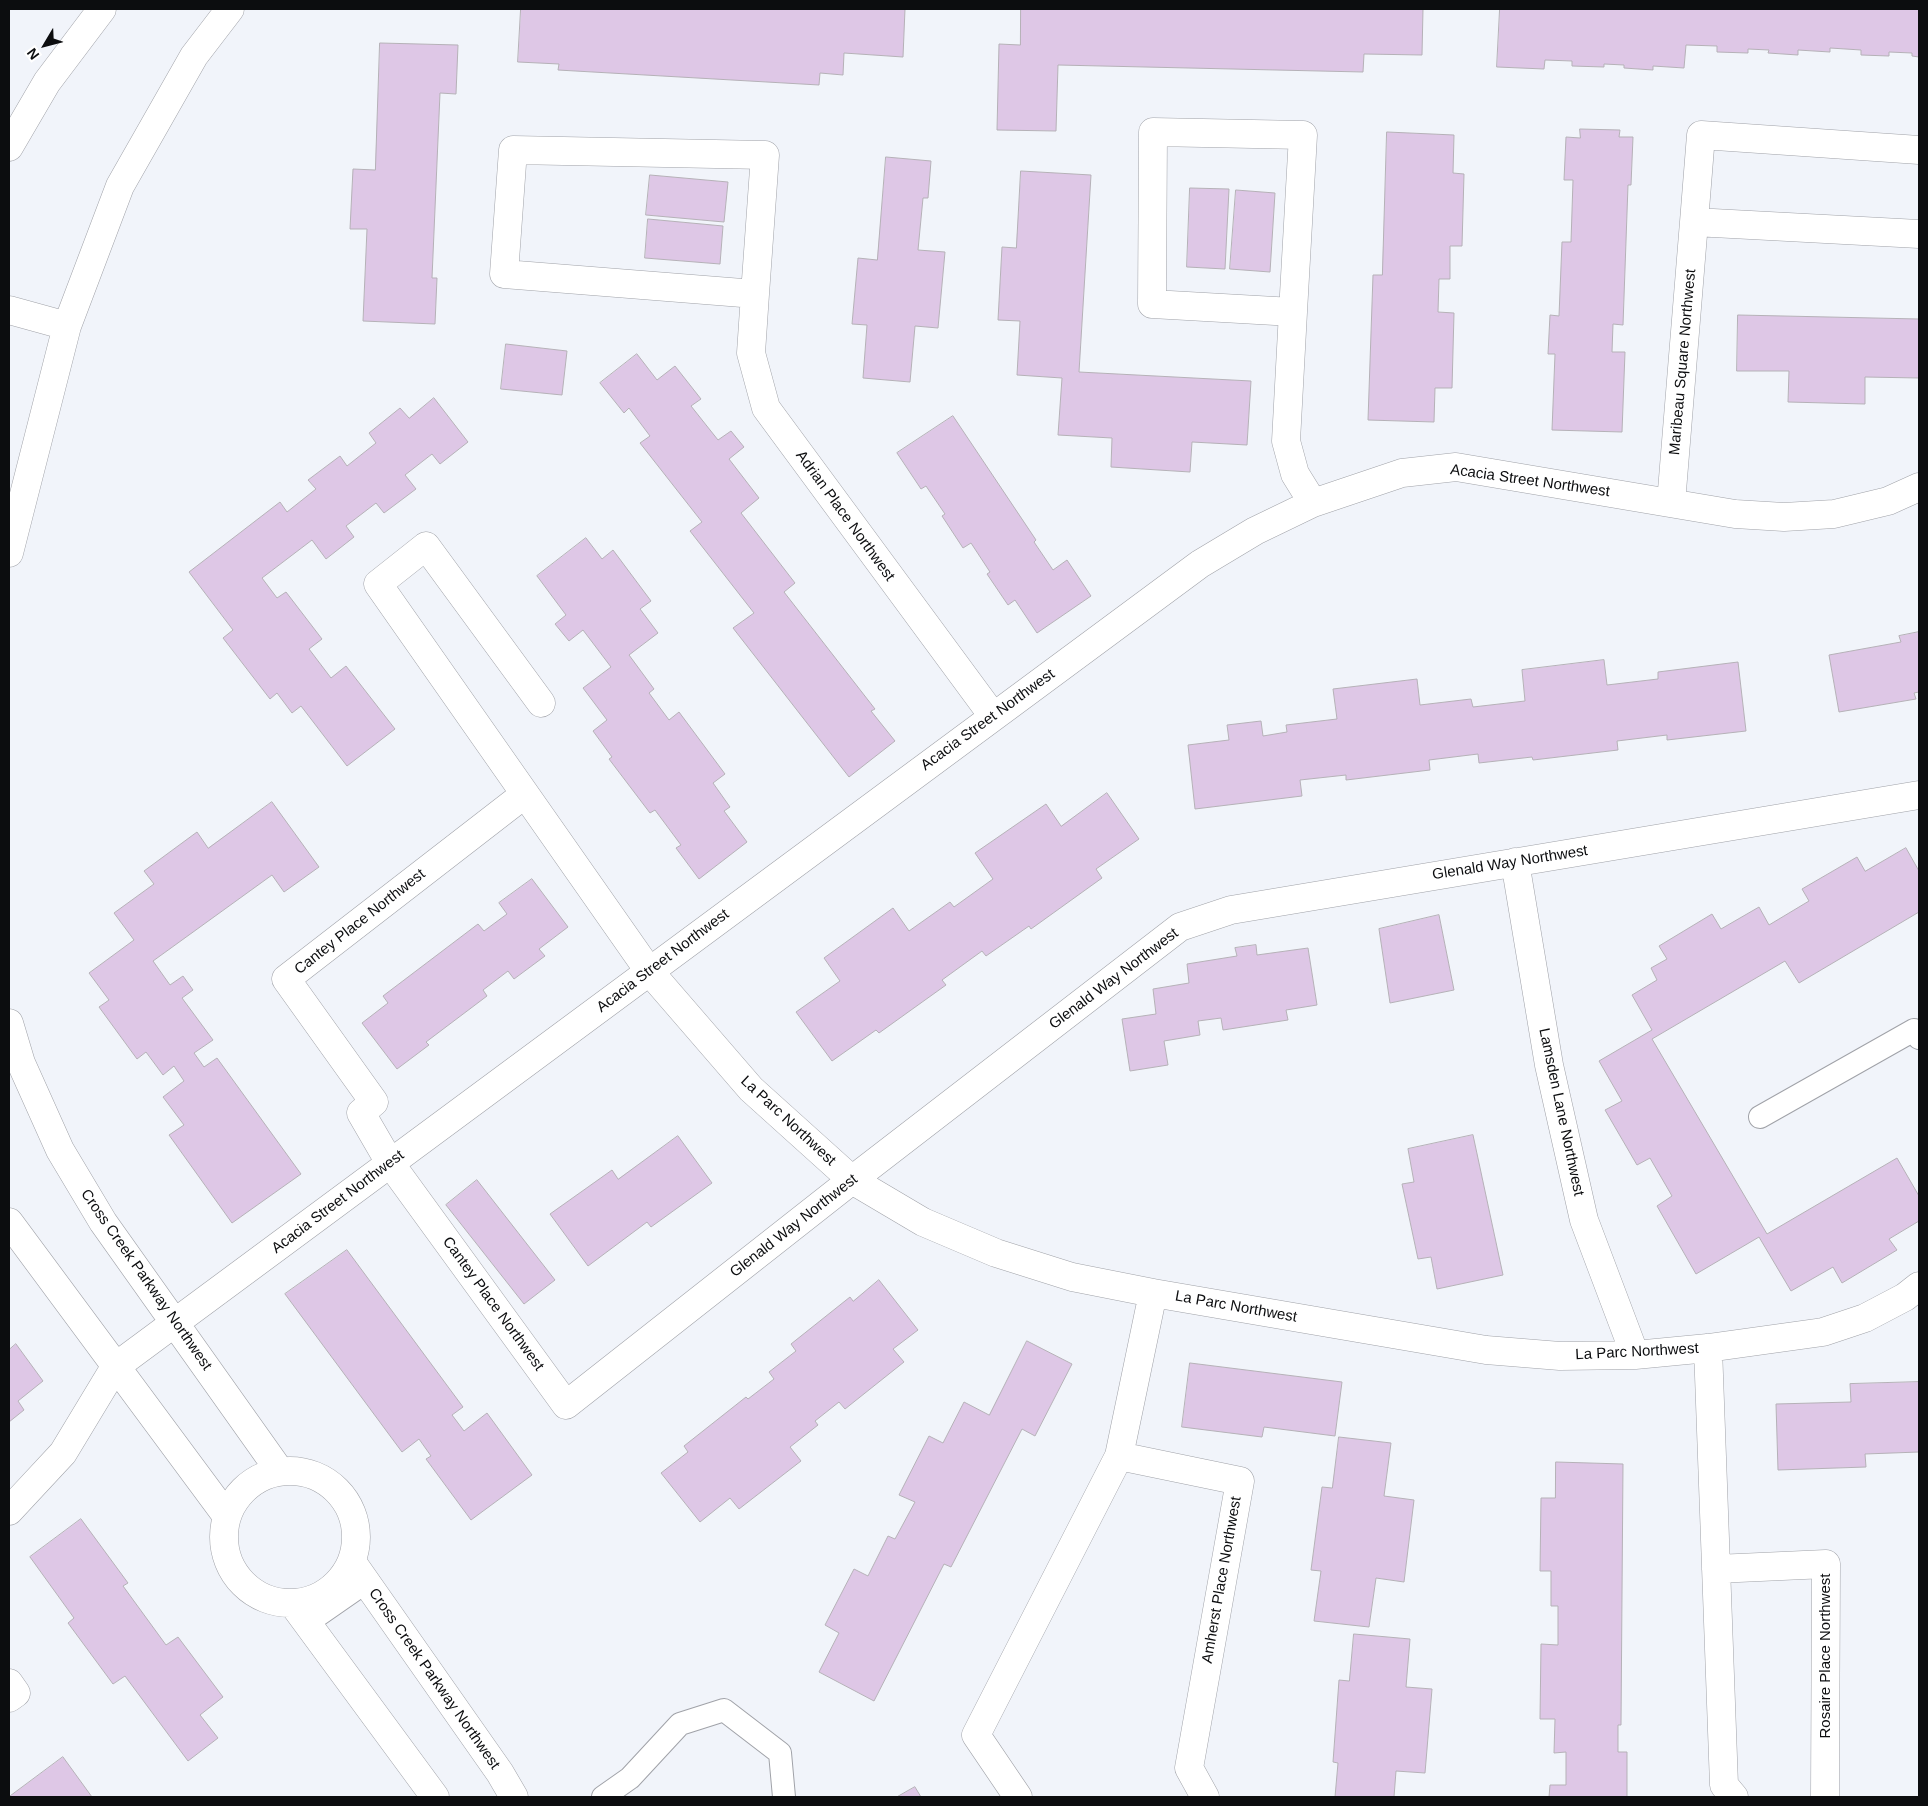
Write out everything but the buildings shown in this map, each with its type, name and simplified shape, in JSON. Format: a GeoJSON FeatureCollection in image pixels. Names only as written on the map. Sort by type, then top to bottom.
{"type":"FeatureCollection","features":[{"type":"Feature","properties":{"kind":"street"},"geometry":{"type":"LineString","coordinates":[[9,147],[47,82],[102,9]]}},
{"type":"Feature","properties":{"kind":"street"},"geometry":{"type":"LineString","coordinates":[[9,553],[67,326],[120,186],[194,56],[230,9]]}},
{"type":"Feature","properties":{"kind":"street"},"geometry":{"type":"LineString","coordinates":[[1293,312],[1152,304],[1153,132],[1304,135],[1286,441],[1295,474],[1313,503]]}},
{"type":"Feature","properties":{"kind":"street","name":"Maribeau Square Northwest"},"geometry":{"type":"LineString","coordinates":[[1671,503],[1701,136],[1919,150]]}},
{"type":"Feature","properties":{"kind":"street","name":"Adrian Place Northwest"},"geometry":{"type":"LineString","coordinates":[[755,294],[504,274],[513,150],[765,155],[751,354],[766,408],[993,716]]}},
{"type":"Feature","properties":{"kind":"street"},"geometry":{"type":"LineString","coordinates":[[1694,222],[1919,234]]}},
{"type":"Feature","properties":{"kind":"street"},"geometry":{"type":"LineString","coordinates":[[9,310],[67,326]]}},
{"type":"Feature","properties":{"kind":"street","name":"Acacia Street Northwest"},"geometry":{"type":"LineString","coordinates":[[115,1367],[1200,564],[1255,531],[1313,503],[1402,473],[1456,467],[1735,514],[1784,517],[1834,514],[1888,501],[1919,487]]}},
{"type":"Feature","properties":{"kind":"street"},"geometry":{"type":"LineString","coordinates":[[542,703],[426,546],[378,584],[649,971]]}},
{"type":"Feature","properties":{"kind":"street","name":"Cantey Place Northwest"},"geometry":{"type":"LineString","coordinates":[[525,794],[286,979],[374,1102],[361,1113],[390,1163],[554,1388]]}},
{"type":"Feature","properties":{"kind":"street","name":"Glenald Way Northwest"},"geometry":{"type":"LineString","coordinates":[[554,1388],[566,1405],[852,1180],[1180,927],[1231,910],[1919,795]]}},
{"type":"Feature","properties":{"kind":"street","name":"Lamsden Lane Northwest"},"geometry":{"type":"LineString","coordinates":[[1515,862],[1549,1065],[1584,1220],[1635,1355]]}},
{"type":"Feature","properties":{"kind":"street","name":"La Parc Northwest"},"geometry":{"type":"LineString","coordinates":[[649,971],[751,1089],[852,1180],[923,1222],[996,1253],[1072,1277],[1153,1293],[1486,1350],[1560,1356],[1635,1355],[1708,1348],[1823,1332],[1865,1318],[1906,1297],[1919,1286]]}},
{"type":"Feature","properties":{"kind":"street","name":"Cross Creek Parkway Northwest"},"geometry":{"type":"LineString","coordinates":[[9,1023],[21,1063],[60,1150],[103,1222],[176,1322],[279,1470]]}},
{"type":"Feature","properties":{"kind":"street"},"geometry":{"type":"LineString","coordinates":[[9,1222],[226,1515]]}},
{"type":"Feature","properties":{"kind":"street"},"geometry":{"type":"LineString","coordinates":[[1018,1797],[976,1735],[1119,1456],[1153,1293]]}},
{"type":"Feature","properties":{"kind":"street"},"geometry":{"type":"LineString","coordinates":[[1708,1348],[1724,1785],[1734,1797]]}},
{"type":"Feature","properties":{"kind":"street"},"geometry":{"type":"LineString","coordinates":[[9,1511],[63,1453],[115,1367]]}},
{"type":"Feature","properties":{"kind":"street","name":"Amherst Place Northwest"},"geometry":{"type":"LineString","coordinates":[[1119,1456],[1240,1481],[1189,1768],[1205,1797]]}},
{"type":"Feature","properties":{"kind":"street"},"geometry":{"type":"LineString","coordinates":[[300,1614],[359,1572],[357,1529],[344,1497],[318,1476],[279,1470],[244,1487],[226,1515],[223,1547],[236,1577],[261,1598],[300,1614],[436,1797]]}},
{"type":"Feature","properties":{"kind":"street","name":"Rosaire Place Northwest"},"geometry":{"type":"LineString","coordinates":[[1716,1569],[1826,1564],[1825,1797]]}},
{"type":"Feature","properties":{"kind":"street","name":"Cross Creek Parkway Northwest"},"geometry":{"type":"LineString","coordinates":[[359,1572],[500,1772],[514,1797]]}},
{"type":"Feature","properties":{"kind":"street"},"geometry":{"type":"LineString","coordinates":[[9,1683],[16,1693],[9,1698]]}},
{"type":"Feature","properties":{"kind":"lane"},"geometry":{"type":"LineString","coordinates":[[1760,1117],[1917,1031]]}},
{"type":"Feature","properties":{"kind":"lane"},"geometry":{"type":"LineString","coordinates":[[604,1797],[630,1778],[680,1724],[724,1710],[780,1753],[784,1797]]}}]}
